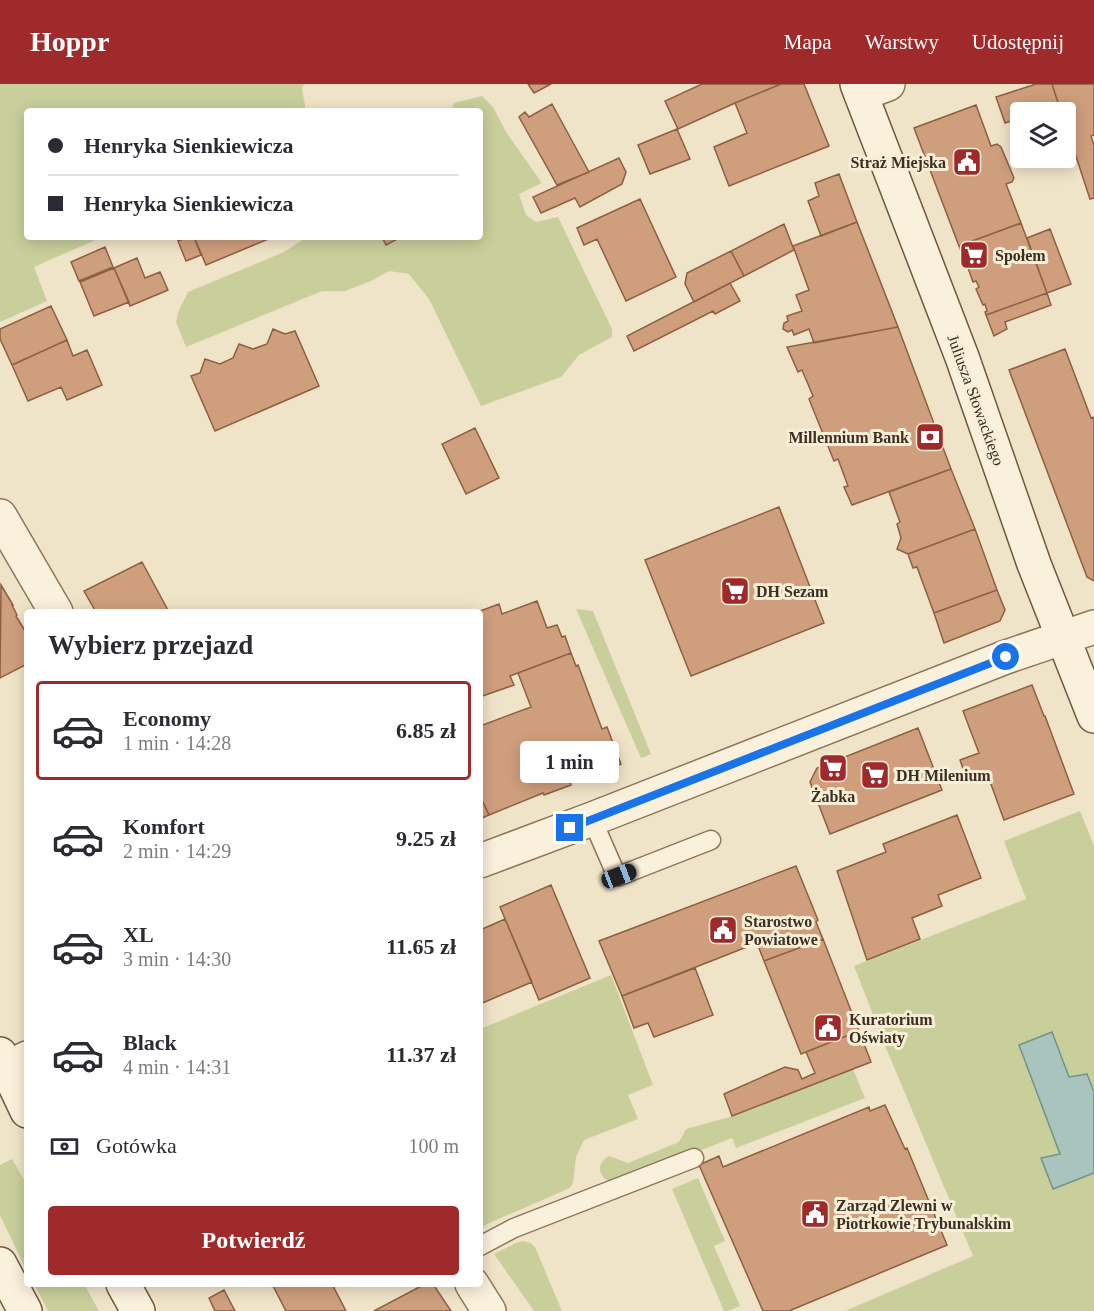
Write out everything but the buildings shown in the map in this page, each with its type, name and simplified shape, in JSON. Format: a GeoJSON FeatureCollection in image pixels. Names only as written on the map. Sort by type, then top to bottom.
{"type":"FeatureCollection","features":[{"type":"Feature","properties":{"kind":"street","name":"Juliusza Słowackiego"},"geometry":{"type":"LineString","coordinates":[[869,87],[1034,564],[1094,716]]}},
{"type":"Feature","properties":{"kind":"street"},"geometry":{"type":"LineString","coordinates":[[0,516],[54,609]]}},
{"type":"Feature","properties":{"kind":"street"},"geometry":{"type":"LineString","coordinates":[[483,860],[1006,657],[1094,627]]}},
{"type":"Feature","properties":{"kind":"street"},"geometry":{"type":"LineString","coordinates":[[8,1063],[24,1103]]}},
{"type":"Feature","properties":{"kind":"street"},"geometry":{"type":"LineString","coordinates":[[0,1264],[25,1311]]}},
{"type":"Feature","properties":{"kind":"street"},"geometry":{"type":"LineString","coordinates":[[125,1287],[138,1311]]}},
{"type":"Feature","properties":{"kind":"street"},"geometry":{"type":"LineString","coordinates":[[474,1287],[489,1311]]}},
{"type":"Feature","properties":{"kind":"lane"},"geometry":{"type":"LineString","coordinates":[[592,819],[615,872],[619,876],[711,840]]}},
{"type":"Feature","properties":{"kind":"lane"},"geometry":{"type":"LineString","coordinates":[[483,1244],[514,1228],[694,1158]]}},
{"type":"Feature","properties":{"kind":"green space"},"geometry":{"type":"Polygon","coordinates":[[[0,84],[304,84],[302,89],[305,108],[24,108],[24,240],[95,240],[34,267],[47,301],[0,322],[0,84]]]}},
{"type":"Feature","properties":{"kind":"green space"},"geometry":{"type":"Polygon","coordinates":[[[482,96],[493,107],[506,132],[542,183],[519,194],[526,215],[536,222],[558,217],[612,329],[612,337],[579,355],[561,377],[481,406],[429,299],[409,274],[389,271],[345,291],[322,291],[186,347],[176,322],[188,292],[284,252],[302,240],[483,240],[483,108],[452,108],[454,103],[482,96]]]}},
{"type":"Feature","properties":{"kind":"green space"},"geometry":{"type":"Polygon","coordinates":[[[576,609],[593,611],[651,754],[641,758],[576,609]]]}},
{"type":"Feature","properties":{"kind":"green space"},"geometry":{"type":"Polygon","coordinates":[[[1080,811],[1094,846],[1094,1311],[845,1311],[973,1256],[854,966],[1026,899],[1004,841],[1080,811]]]}},
{"type":"Feature","properties":{"kind":"green space"},"geometry":{"type":"Polygon","coordinates":[[[611,975],[653,1085],[628,1095],[638,1119],[584,1140],[576,1157],[573,1183],[570,1188],[483,1227],[483,1028],[611,975]]]}},
{"type":"Feature","properties":{"kind":"green space"},"geometry":{"type":"Polygon","coordinates":[[[853,1069],[865,1098],[736,1148],[732,1138],[612,1182],[601,1174],[600,1167],[609,1156],[628,1163],[679,1142],[686,1129],[733,1116],[853,1069]]]}},
{"type":"Feature","properties":{"kind":"green space"},"geometry":{"type":"Polygon","coordinates":[[[12,1159],[24,1180],[24,1266],[0,1215],[0,1165],[12,1159]]]}},
{"type":"Feature","properties":{"kind":"green space"},"geometry":{"type":"Polygon","coordinates":[[[698,1178],[725,1241],[714,1246],[740,1306],[728,1311],[724,1311],[672,1189],[698,1178]]]}},
{"type":"Feature","properties":{"kind":"green space"},"geometry":{"type":"Polygon","coordinates":[[[523,1241],[535,1247],[562,1311],[534,1311],[494,1254],[523,1241]]]}},
{"type":"Feature","properties":{"kind":"green space"},"geometry":{"type":"Polygon","coordinates":[[[36,1287],[86,1287],[99,1311],[48,1311],[36,1287]]]}},
{"type":"Feature","properties":{"kind":"water"},"geometry":{"type":"Polygon","coordinates":[[[1052,1032],[1069,1077],[1087,1074],[1094,1092],[1094,1173],[1053,1189],[1041,1158],[1060,1154],[1019,1045],[1052,1032]]]}},
{"type":"Feature","properties":{"kind":"place","name":"Straż Miejska"},"geometry":{"type":"Point","coordinates":[967,162]}},
{"type":"Feature","properties":{"kind":"place","name":"Społem"},"geometry":{"type":"Point","coordinates":[974,255]}},
{"type":"Feature","properties":{"kind":"place","name":"Millennium Bank"},"geometry":{"type":"Point","coordinates":[930,437]}},
{"type":"Feature","properties":{"kind":"place","name":"DH Sezam"},"geometry":{"type":"Point","coordinates":[735,591]}},
{"type":"Feature","properties":{"kind":"place","name":"Żabka"},"geometry":{"type":"Point","coordinates":[833,768]}},
{"type":"Feature","properties":{"kind":"place","name":"DH Milenium"},"geometry":{"type":"Point","coordinates":[875,775]}},
{"type":"Feature","properties":{"kind":"place","name":"Starostwo Powiatowe"},"geometry":{"type":"Point","coordinates":[723,930]}},
{"type":"Feature","properties":{"kind":"place","name":"Kuratorium Oświaty"},"geometry":{"type":"Point","coordinates":[828,1028]}},
{"type":"Feature","properties":{"kind":"place","name":"Zarząd Zlewni w Piotrkowie Trybunalskim"},"geometry":{"type":"Point","coordinates":[815,1214]}},
{"type":"Feature","properties":{"kind":"route"},"geometry":{"type":"LineString","coordinates":[[570,828],[1006,657]]}}]}
